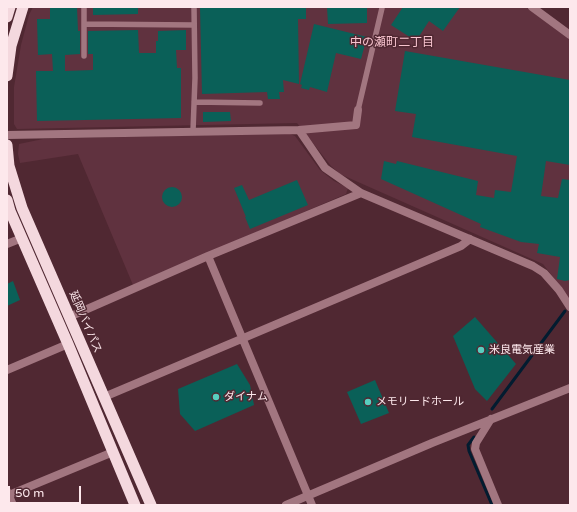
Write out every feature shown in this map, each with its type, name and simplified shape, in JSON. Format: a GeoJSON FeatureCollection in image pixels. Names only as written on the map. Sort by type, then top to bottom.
{"type":"FeatureCollection","features":[{"type":"Feature","properties":{"kind":"highway"},"geometry":{"type":"LineString","coordinates":[[7,17],[10,7]]}},
{"type":"Feature","properties":{"kind":"highway"},"geometry":{"type":"LineString","coordinates":[[7,76],[11,46],[23,7]]}},
{"type":"Feature","properties":{"kind":"highway","name":"延岡バイパス"},"geometry":{"type":"LineString","coordinates":[[7,145],[9,166],[22,208],[151,505]]}},
{"type":"Feature","properties":{"kind":"highway"},"geometry":{"type":"LineString","coordinates":[[7,200],[10,211],[136,505]]}},
{"type":"Feature","properties":{"kind":"street"},"geometry":{"type":"LineString","coordinates":[[532,7],[570,35]]}},
{"type":"Feature","properties":{"kind":"street"},"geometry":{"type":"LineString","coordinates":[[7,135],[299,130],[356,125],[358,110]]}},
{"type":"Feature","properties":{"kind":"street"},"geometry":{"type":"LineString","coordinates":[[299,130],[325,168],[361,193],[534,266],[544,273],[559,290],[570,307]]}},
{"type":"Feature","properties":{"kind":"street"},"geometry":{"type":"LineString","coordinates":[[69,317],[208,256],[361,193]]}},
{"type":"Feature","properties":{"kind":"street"},"geometry":{"type":"LineString","coordinates":[[7,244],[22,238]]}},
{"type":"Feature","properties":{"kind":"street"},"geometry":{"type":"LineString","coordinates":[[104,397],[461,246],[470,239]]}},
{"type":"Feature","properties":{"kind":"street"},"geometry":{"type":"LineString","coordinates":[[208,256],[312,505]]}},
{"type":"Feature","properties":{"kind":"street"},"geometry":{"type":"LineString","coordinates":[[7,370],[68,344]]}},
{"type":"Feature","properties":{"kind":"street"},"geometry":{"type":"LineString","coordinates":[[286,505],[432,443],[570,388]]}},
{"type":"Feature","properties":{"kind":"street"},"geometry":{"type":"LineString","coordinates":[[491,420],[476,443],[475,449],[498,505]]}},
{"type":"Feature","properties":{"kind":"street"},"geometry":{"type":"LineString","coordinates":[[13,505],[8,493],[113,452]]}},
{"type":"Feature","properties":{"kind":"lane"},"geometry":{"type":"LineString","coordinates":[[84,7],[84,56]]}},
{"type":"Feature","properties":{"kind":"lane"},"geometry":{"type":"LineString","coordinates":[[193,131],[195,78],[194,7]]}},
{"type":"Feature","properties":{"kind":"lane"},"geometry":{"type":"LineString","coordinates":[[358,110],[382,8]]}},
{"type":"Feature","properties":{"kind":"lane"},"geometry":{"type":"LineString","coordinates":[[84,24],[194,25]]}},
{"type":"Feature","properties":{"kind":"lane"},"geometry":{"type":"LineString","coordinates":[[194,102],[260,103]]}},
{"type":"Feature","properties":{"kind":"shaded area"},"geometry":{"type":"Polygon","coordinates":[[[33,7],[526,7],[570,40],[570,301],[543,264],[340,174],[331,166],[297,123],[17,129],[14,124],[14,87],[21,45],[29,15],[33,7]]]}},
{"type":"Feature","properties":{"kind":"shaded area"},"geometry":{"type":"Polygon","coordinates":[[[288,133],[295,136],[320,170],[334,181],[348,188],[346,194],[133,285],[78,154],[20,163],[18,154],[19,144],[43,139],[288,133]]]}},
{"type":"Feature","properties":{"kind":"building"},"geometry":{"type":"Polygon","coordinates":[[[50,7],[77,7],[78,31],[80,31],[80,54],[65,55],[65,71],[93,70],[93,54],[88,54],[88,31],[138,30],[139,53],[156,53],[158,31],[186,30],[186,50],[176,50],[177,68],[181,68],[181,118],[37,121],[36,71],[53,71],[52,54],[38,55],[37,19],[50,19],[50,7]]]}},
{"type":"Feature","properties":{"kind":"building"},"geometry":{"type":"Polygon","coordinates":[[[93,7],[138,7],[138,14],[93,15],[93,7]]]}},
{"type":"Feature","properties":{"kind":"building"},"geometry":{"type":"Polygon","coordinates":[[[200,7],[306,7],[306,19],[298,19],[299,84],[283,80],[284,92],[279,92],[280,99],[268,99],[267,92],[202,94],[200,7]]]}},
{"type":"Feature","properties":{"kind":"building"},"geometry":{"type":"Polygon","coordinates":[[[327,7],[367,7],[367,23],[328,24],[327,7]]]}},
{"type":"Feature","properties":{"kind":"building"},"geometry":{"type":"Polygon","coordinates":[[[403,7],[460,7],[443,31],[429,21],[416,41],[391,25],[403,7]]]}},
{"type":"Feature","properties":{"kind":"building"},"geometry":{"type":"Polygon","coordinates":[[[314,24],[367,37],[361,59],[336,53],[327,92],[310,87],[309,90],[301,88],[302,85],[300,84],[314,24]]]}},
{"type":"Feature","properties":{"kind":"building"},"geometry":{"type":"Polygon","coordinates":[[[405,51],[570,80],[570,165],[546,161],[541,196],[558,198],[562,179],[570,180],[570,280],[565,281],[557,279],[560,257],[537,253],[539,244],[521,242],[480,227],[481,224],[381,179],[384,161],[396,164],[397,161],[478,181],[476,195],[494,198],[495,190],[511,192],[517,156],[412,137],[416,114],[395,111],[405,51]]]}},
{"type":"Feature","properties":{"kind":"building"},"geometry":{"type":"Polygon","coordinates":[[[203,112],[230,112],[231,121],[203,122],[203,112]]]}},
{"type":"Feature","properties":{"kind":"building"},"geometry":{"type":"Polygon","coordinates":[[[297,180],[308,205],[250,229],[234,188],[242,185],[249,200],[297,180]]]}},
{"type":"Feature","properties":{"kind":"building"},"geometry":{"type":"Polygon","coordinates":[[[168,187],[176,187],[182,193],[182,201],[176,207],[168,207],[162,201],[162,193],[168,187]]]}},
{"type":"Feature","properties":{"kind":"building"},"geometry":{"type":"Polygon","coordinates":[[[13,281],[20,300],[7,306],[7,284],[13,281]]]}},
{"type":"Feature","properties":{"kind":"building","name":"米良電気産業"},"geometry":{"type":"Polygon","coordinates":[[[475,317],[516,364],[487,401],[475,389],[453,336],[475,317]]]}},
{"type":"Feature","properties":{"kind":"building","name":"ダイナム"},"geometry":{"type":"Polygon","coordinates":[[[237,364],[250,385],[254,405],[195,431],[180,414],[178,389],[237,364]]]}},
{"type":"Feature","properties":{"kind":"building","name":"メモリードホール"},"geometry":{"type":"Polygon","coordinates":[[[375,380],[389,413],[361,424],[347,392],[375,380]]]}},
{"type":"Feature","properties":{"kind":"waterway"},"geometry":{"type":"LineString","coordinates":[[492,409],[565,311]]}},
{"type":"Feature","properties":{"kind":"waterway"},"geometry":{"type":"LineString","coordinates":[[474,437],[468,445],[469,451],[492,505]]}},
{"type":"Feature","properties":{"kind":"place","name":"米良電気産業"},"geometry":{"type":"Point","coordinates":[481,350]}},
{"type":"Feature","properties":{"kind":"place","name":"ダイナム"},"geometry":{"type":"Point","coordinates":[216,397]}},
{"type":"Feature","properties":{"kind":"place","name":"メモリードホール"},"geometry":{"type":"Point","coordinates":[368,402]}},
{"type":"Feature","properties":{"kind":"district","name":"中の瀬町二丁目"},"geometry":{"type":"Point","coordinates":[392,43]}}]}
